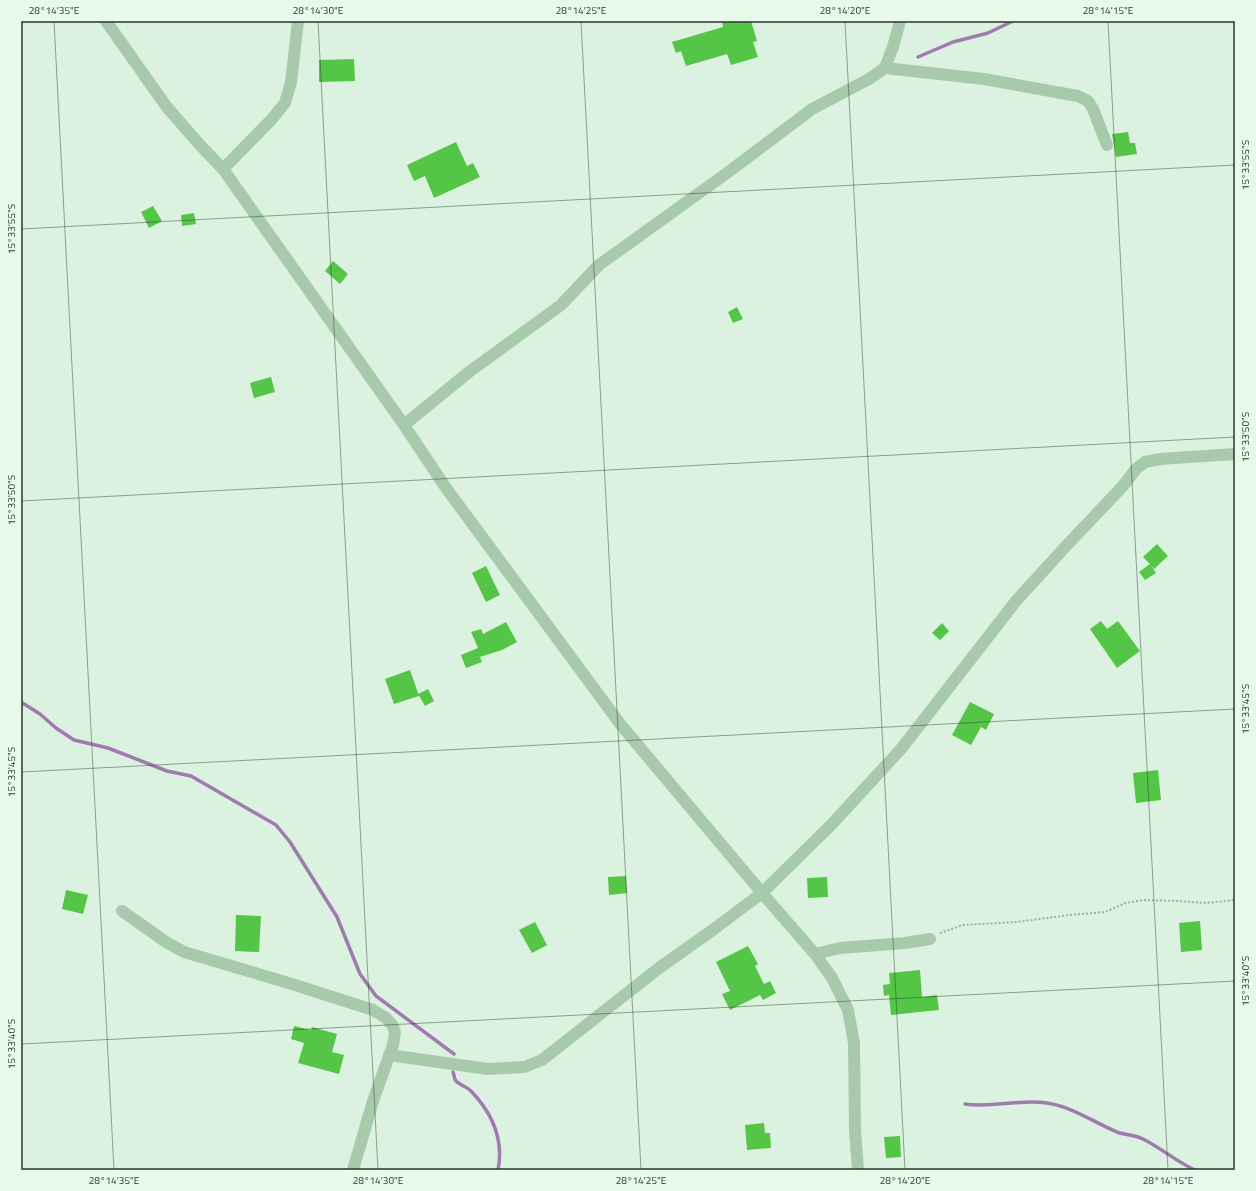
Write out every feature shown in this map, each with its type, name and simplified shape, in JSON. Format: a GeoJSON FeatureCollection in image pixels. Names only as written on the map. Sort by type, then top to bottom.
{"type":"FeatureCollection","features":[{"type":"Feature","properties":{"kind":"street"},"geometry":{"type":"LineString","coordinates":[[106,21],[166,106],[223,169],[404,425],[446,488],[621,725],[815,954],[832,978],[848,1010],[854,1043],[855,1130],[858,1170]]}},
{"type":"Feature","properties":{"kind":"street"},"geometry":{"type":"LineString","coordinates":[[223,169],[271,120],[285,103],[291,82],[298,21]]}},
{"type":"Feature","properties":{"kind":"street"},"geometry":{"type":"LineString","coordinates":[[404,425],[469,372],[562,305],[599,265],[727,173],[812,109],[869,79],[885,68],[893,47],[900,21]]}},
{"type":"Feature","properties":{"kind":"street"},"geometry":{"type":"LineString","coordinates":[[885,68],[984,79],[1078,96],[1088,101],[1093,109],[1107,145]]}},
{"type":"Feature","properties":{"kind":"street"},"geometry":{"type":"LineString","coordinates":[[389,1055],[488,1069],[524,1067],[542,1060],[659,968],[762,893],[832,824],[901,749],[1016,601],[1144,462],[1160,459],[1235,454]]}},
{"type":"Feature","properties":{"kind":"street"},"geometry":{"type":"LineString","coordinates":[[122,910],[166,942],[184,952],[373,1010],[386,1018],[393,1026],[395,1033],[393,1045],[353,1170]]}},
{"type":"Feature","properties":{"kind":"street"},"geometry":{"type":"LineString","coordinates":[[815,954],[840,948],[905,943],[930,939]]}},
{"type":"Feature","properties":{"kind":"path"},"geometry":{"type":"LineString","coordinates":[[930,939],[946,930],[963,925],[1017,922],[1104,912],[1126,903],[1143,900],[1206,903],[1235,900]]}},
{"type":"Feature","properties":{"kind":"building"},"geometry":{"type":"Polygon","coordinates":[[[722,21],[751,21],[757,41],[753,42],[758,57],[731,65],[727,54],[686,66],[681,51],[676,53],[672,42],[723,27],[722,21]]]}},
{"type":"Feature","properties":{"kind":"building"},"geometry":{"type":"Polygon","coordinates":[[[354,59],[355,81],[319,82],[319,60],[354,59]]]}},
{"type":"Feature","properties":{"kind":"building"},"geometry":{"type":"Polygon","coordinates":[[[1128,132],[1130,143],[1135,143],[1137,154],[1116,157],[1112,134],[1128,132]]]}},
{"type":"Feature","properties":{"kind":"building"},"geometry":{"type":"Polygon","coordinates":[[[456,142],[467,166],[473,163],[480,177],[434,198],[425,176],[414,181],[407,165],[456,142]]]}},
{"type":"Feature","properties":{"kind":"building"},"geometry":{"type":"Polygon","coordinates":[[[153,206],[162,221],[149,228],[141,212],[153,206]]]}},
{"type":"Feature","properties":{"kind":"building"},"geometry":{"type":"Polygon","coordinates":[[[194,213],[196,224],[182,226],[181,215],[194,213]]]}},
{"type":"Feature","properties":{"kind":"building"},"geometry":{"type":"Polygon","coordinates":[[[333,261],[348,274],[340,284],[325,271],[333,261]]]}},
{"type":"Feature","properties":{"kind":"building"},"geometry":{"type":"Polygon","coordinates":[[[737,307],[743,319],[733,323],[728,312],[737,307]]]}},
{"type":"Feature","properties":{"kind":"building"},"geometry":{"type":"Polygon","coordinates":[[[271,377],[275,392],[254,398],[250,383],[271,377]]]}},
{"type":"Feature","properties":{"kind":"building"},"geometry":{"type":"Polygon","coordinates":[[[1157,544],[1168,556],[1154,569],[1143,557],[1157,544]]]}},
{"type":"Feature","properties":{"kind":"building"},"geometry":{"type":"Polygon","coordinates":[[[1150,564],[1156,573],[1145,580],[1139,572],[1150,564]]]}},
{"type":"Feature","properties":{"kind":"building"},"geometry":{"type":"Polygon","coordinates":[[[486,566],[500,595],[486,602],[472,573],[486,566]]]}},
{"type":"Feature","properties":{"kind":"building"},"geometry":{"type":"Polygon","coordinates":[[[1101,621],[1107,629],[1118,621],[1140,651],[1117,668],[1090,629],[1101,621]]]}},
{"type":"Feature","properties":{"kind":"building"},"geometry":{"type":"Polygon","coordinates":[[[506,622],[517,642],[502,650],[480,657],[482,662],[466,668],[461,655],[478,648],[471,632],[481,629],[483,634],[506,622]]]}},
{"type":"Feature","properties":{"kind":"building"},"geometry":{"type":"Polygon","coordinates":[[[942,623],[949,631],[940,640],[932,633],[942,623]]]}},
{"type":"Feature","properties":{"kind":"building"},"geometry":{"type":"Polygon","coordinates":[[[410,670],[419,696],[394,704],[385,679],[410,670]]]}},
{"type":"Feature","properties":{"kind":"building"},"geometry":{"type":"Polygon","coordinates":[[[428,689],[434,701],[425,706],[418,694],[428,689]]]}},
{"type":"Feature","properties":{"kind":"building"},"geometry":{"type":"Polygon","coordinates":[[[970,702],[994,714],[986,730],[981,727],[971,745],[952,735],[970,702]]]}},
{"type":"Feature","properties":{"kind":"building"},"geometry":{"type":"Polygon","coordinates":[[[1158,770],[1161,800],[1136,803],[1133,773],[1158,770]]]}},
{"type":"Feature","properties":{"kind":"building"},"geometry":{"type":"Polygon","coordinates":[[[626,876],[627,893],[609,895],[608,877],[626,876]]]}},
{"type":"Feature","properties":{"kind":"building"},"geometry":{"type":"Polygon","coordinates":[[[827,877],[828,897],[808,898],[807,878],[827,877]]]}},
{"type":"Feature","properties":{"kind":"building"},"geometry":{"type":"Polygon","coordinates":[[[66,890],[88,895],[83,914],[62,909],[66,890]]]}},
{"type":"Feature","properties":{"kind":"building"},"geometry":{"type":"Polygon","coordinates":[[[236,915],[261,916],[259,952],[235,951],[236,915]]]}},
{"type":"Feature","properties":{"kind":"building"},"geometry":{"type":"Polygon","coordinates":[[[1200,921],[1202,950],[1181,952],[1179,923],[1200,921]]]}},
{"type":"Feature","properties":{"kind":"building"},"geometry":{"type":"Polygon","coordinates":[[[535,922],[547,945],[532,953],[519,930],[535,922]]]}},
{"type":"Feature","properties":{"kind":"building"},"geometry":{"type":"Polygon","coordinates":[[[748,946],[758,964],[755,966],[764,984],[770,981],[776,993],[763,1000],[760,995],[730,1010],[722,994],[730,991],[716,962],[748,946]]]}},
{"type":"Feature","properties":{"kind":"building"},"geometry":{"type":"Polygon","coordinates":[[[920,970],[922,997],[937,995],[939,1010],[891,1015],[889,995],[884,996],[883,985],[890,984],[889,973],[920,970]]]}},
{"type":"Feature","properties":{"kind":"building"},"geometry":{"type":"Polygon","coordinates":[[[294,1026],[311,1030],[312,1027],[337,1034],[332,1052],[344,1055],[339,1074],[298,1063],[304,1043],[291,1039],[294,1026]]]}},
{"type":"Feature","properties":{"kind":"building"},"geometry":{"type":"Polygon","coordinates":[[[764,1123],[765,1133],[770,1133],[771,1148],[747,1150],[745,1125],[764,1123]]]}},
{"type":"Feature","properties":{"kind":"building"},"geometry":{"type":"Polygon","coordinates":[[[900,1136],[901,1157],[886,1158],[884,1137],[900,1136]]]}},
{"type":"Feature","properties":{"kind":"waterway"},"geometry":{"type":"LineString","coordinates":[[918,57],[953,42],[988,33],[1013,21]]}},
{"type":"Feature","properties":{"kind":"waterway"},"geometry":{"type":"LineString","coordinates":[[21,702],[40,714],[56,728],[74,740],[108,748],[167,771],[191,776],[276,825],[290,842],[337,917],[360,974],[376,996],[454,1054]]}},
{"type":"Feature","properties":{"kind":"waterway"},"geometry":{"type":"LineString","coordinates":[[453,1072],[456,1081],[468,1088],[485,1108],[495,1128],[499,1148],[498,1170]]}},
{"type":"Feature","properties":{"kind":"waterway"},"geometry":{"type":"LineString","coordinates":[[965,1104],[985,1105],[1037,1102],[1056,1105],[1074,1111],[1117,1132],[1143,1139],[1195,1170]]}}]}
